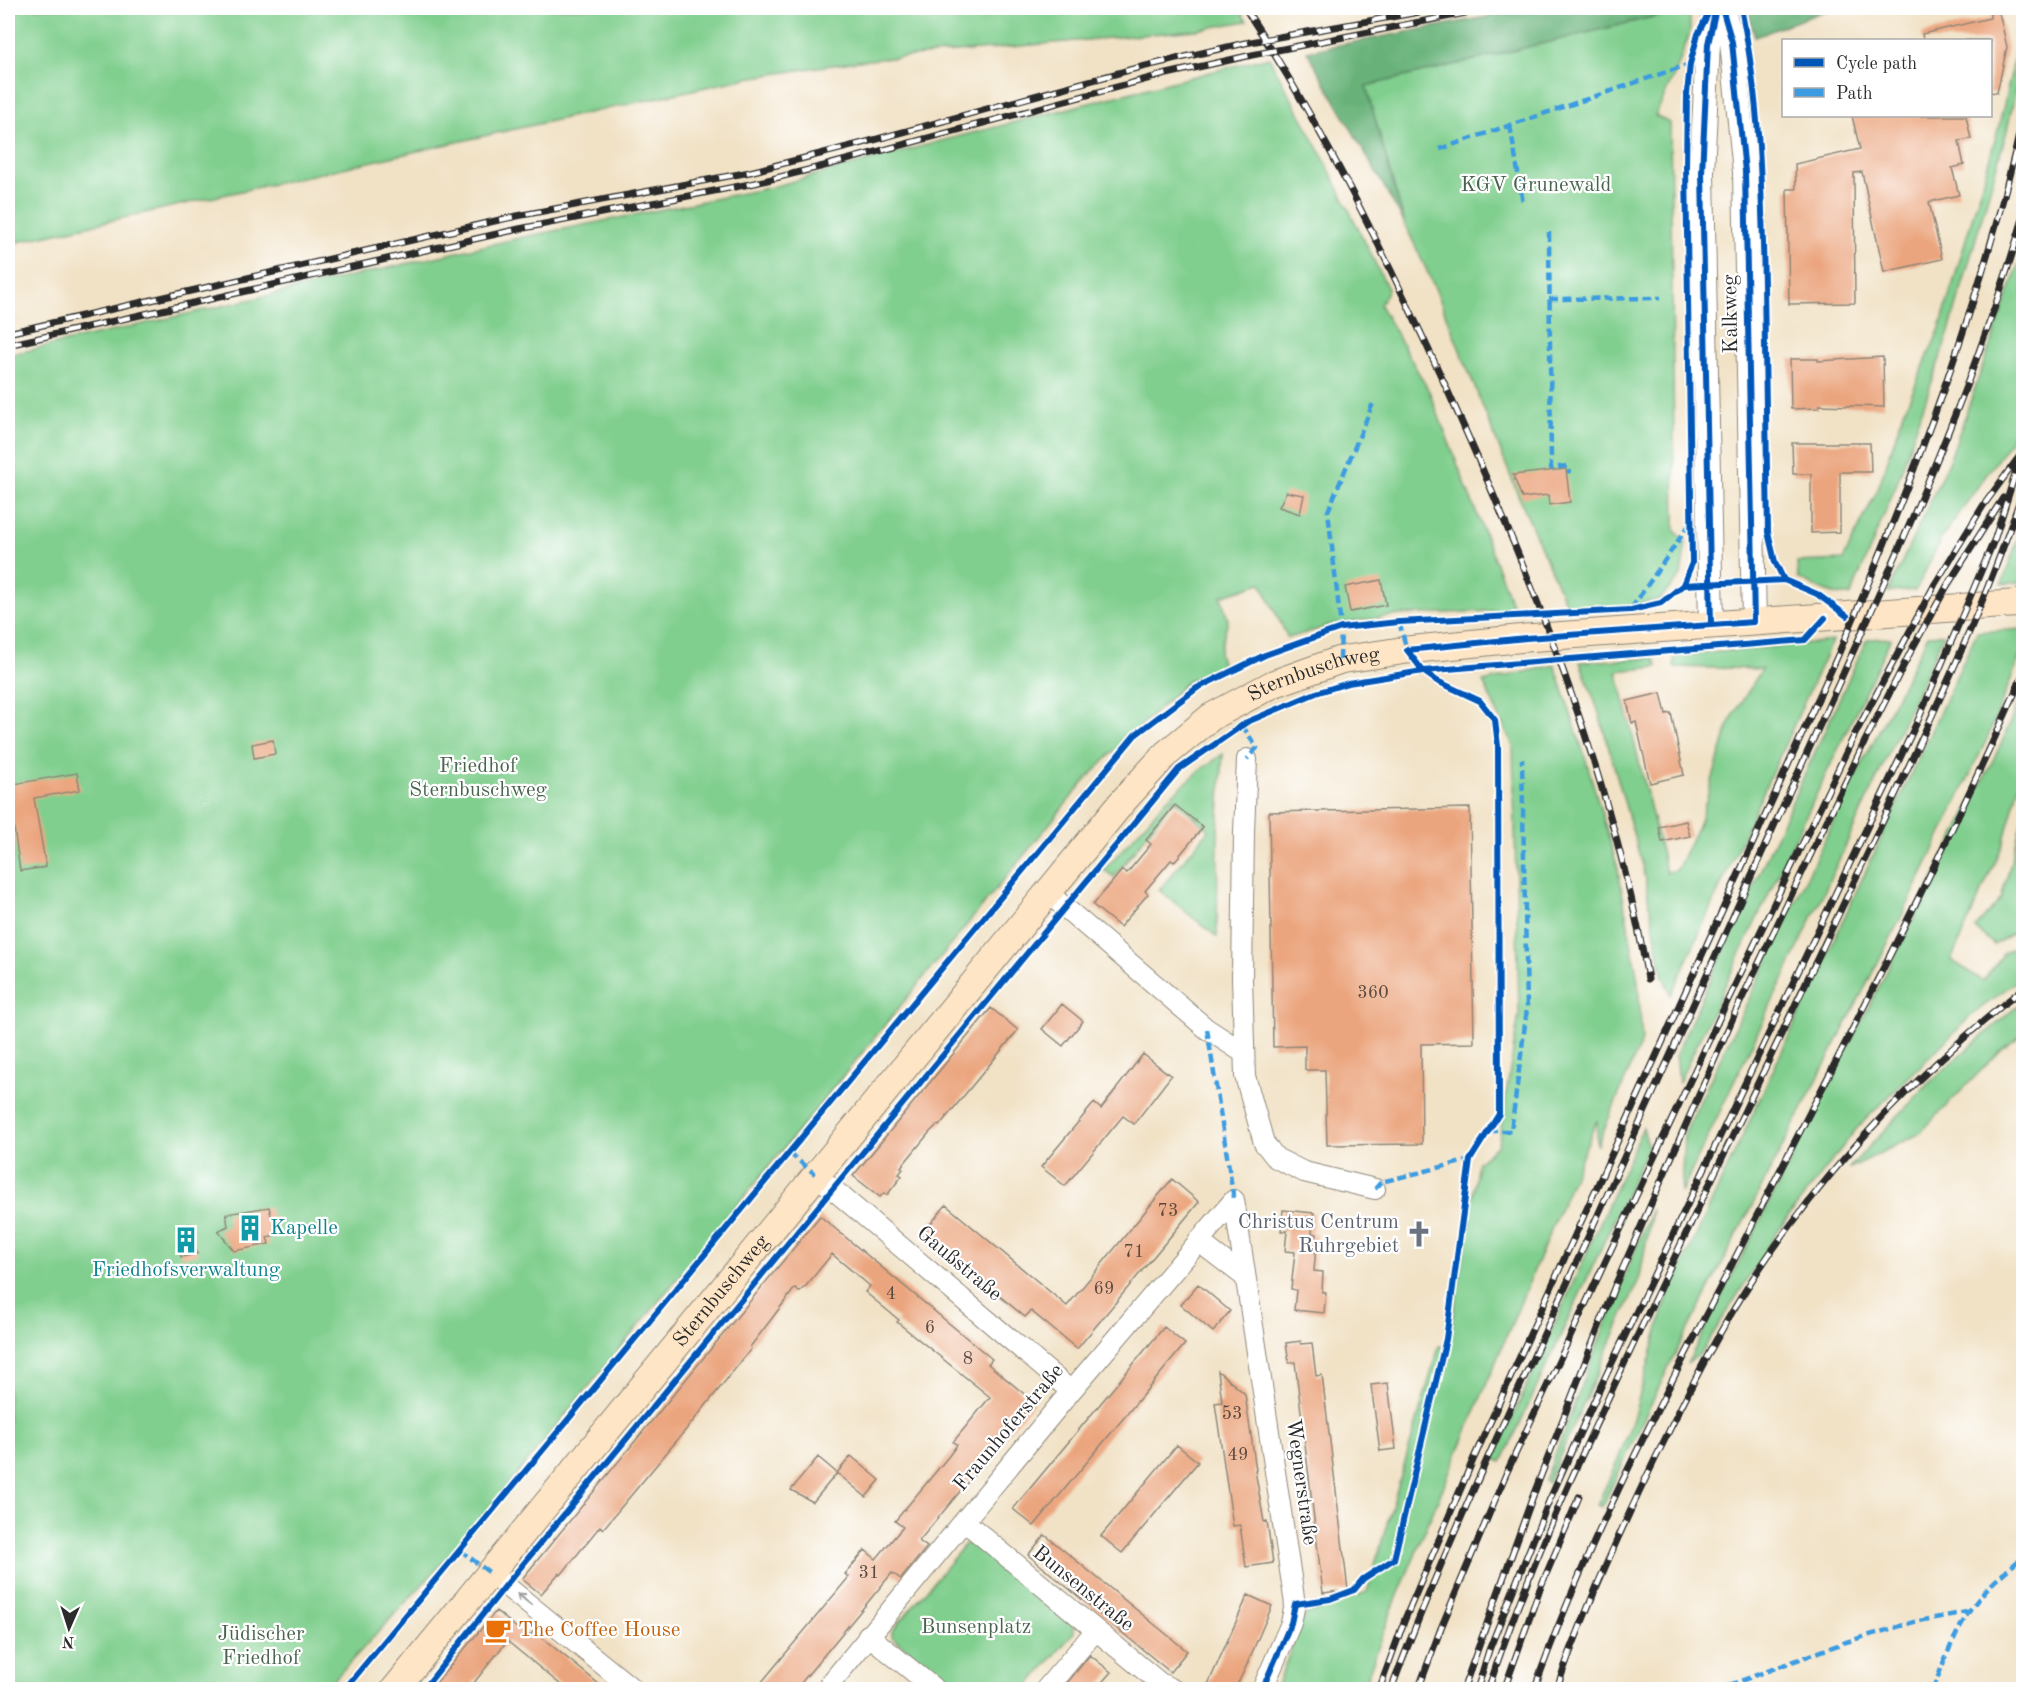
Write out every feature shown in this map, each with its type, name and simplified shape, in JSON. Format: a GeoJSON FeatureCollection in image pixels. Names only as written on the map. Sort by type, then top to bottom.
{"type":"FeatureCollection","features":[{"type":"Feature","properties":{"kind":"main road","name":"Sternbuschweg"},"geometry":{"type":"LineString","coordinates":[[394,1689],[1123,801],[1166,754],[1210,717],[1273,684],[1306,670],[1340,660],[1407,650],[1526,638],[2024,603]]}},
{"type":"Feature","properties":{"kind":"street","name":"Kalkweg"},"geometry":{"type":"LineString","coordinates":[[1711,625],[1702,173],[1708,44],[1716,8]]}},
{"type":"Feature","properties":{"kind":"street","name":"Kalkweg"},"geometry":{"type":"LineString","coordinates":[[1722,8],[1732,42],[1745,172],[1754,622]]}},
{"type":"Feature","properties":{"kind":"street"},"geometry":{"type":"LineString","coordinates":[[1246,759],[1243,944],[1245,1076],[1264,1143],[1276,1158],[1304,1172],[1375,1189]]}},
{"type":"Feature","properties":{"kind":"street"},"geometry":{"type":"LineString","coordinates":[[1048,893],[1207,1029],[1244,1053]]}},
{"type":"Feature","properties":{"kind":"street","name":"Gaußstraße"},"geometry":{"type":"LineString","coordinates":[[815,1174],[1071,1391]]}},
{"type":"Feature","properties":{"kind":"street","name":"Fraunhoferstraße"},"geometry":{"type":"LineString","coordinates":[[825,1689],[1071,1391],[1234,1200]]}},
{"type":"Feature","properties":{"kind":"street","name":"Wegnerstraße"},"geometry":{"type":"LineString","coordinates":[[1234,1200],[1294,1604],[1291,1623],[1262,1689]]}},
{"type":"Feature","properties":{"kind":"street"},"geometry":{"type":"LineString","coordinates":[[1198,1241],[1245,1277]]}},
{"type":"Feature","properties":{"kind":"street","name":"Bunsenstraße"},"geometry":{"type":"LineString","coordinates":[[964,1521],[1160,1683],[1174,1689]]}},
{"type":"Feature","properties":{"kind":"street"},"geometry":{"type":"LineString","coordinates":[[490,1573],[634,1689]]}},
{"type":"Feature","properties":{"kind":"street"},"geometry":{"type":"LineString","coordinates":[[1045,1689],[1096,1630]]}},
{"type":"Feature","properties":{"kind":"street"},"geometry":{"type":"LineString","coordinates":[[868,1635],[936,1689]]}},
{"type":"Feature","properties":{"kind":"green space"},"geometry":{"type":"Polygon","coordinates":[[[8,8],[1238,8],[1247,21],[1196,30],[858,61],[747,78],[8,244],[8,8]]]}},
{"type":"Feature","properties":{"kind":"green space"},"geometry":{"type":"Polygon","coordinates":[[[1533,8],[1690,8],[1366,86],[1404,222],[1307,51],[1533,8]]]}},
{"type":"Feature","properties":{"kind":"green space","name":"KGV Grunewald"},"geometry":{"type":"Polygon","coordinates":[[[1690,8],[1690,32],[1677,69],[1655,116],[1670,123],[1675,531],[1686,542],[1681,576],[1660,599],[1623,608],[1568,609],[1519,497],[1435,288],[1404,222],[1365,86],[1690,8]]]}},
{"type":"Feature","properties":{"kind":"green space"},"geometry":{"type":"Polygon","coordinates":[[[1747,8],[1832,8],[1755,37],[1747,8]]]}},
{"type":"Feature","properties":{"kind":"green space"},"geometry":{"type":"Polygon","coordinates":[[[2023,22],[2023,57],[2007,130],[1949,332],[1896,486],[1851,595],[1823,591],[1798,578],[1797,562],[1843,560],[1878,489],[1903,414],[1940,328],[1999,126],[2023,22]]]}},
{"type":"Feature","properties":{"kind":"green space","name":"Friedhof Sternbuschweg"},"geometry":{"type":"Polygon","coordinates":[[[1269,57],[1322,155],[1388,289],[1380,305],[1429,391],[1514,610],[1400,615],[1336,624],[1288,638],[1261,583],[1221,596],[1228,620],[1219,653],[1223,666],[1187,682],[1083,783],[459,1545],[328,1686],[329,1689],[8,1689],[8,355],[519,238],[768,188],[1269,57]]]}},
{"type":"Feature","properties":{"kind":"green space"},"geometry":{"type":"Polygon","coordinates":[[[2023,252],[2023,401],[2009,443],[1941,539],[1916,590],[1888,592],[1951,456],[2023,252]]]}},
{"type":"Feature","properties":{"kind":"green space"},"geometry":{"type":"Polygon","coordinates":[[[2023,524],[2023,582],[2002,584],[2023,524]]]}},
{"type":"Feature","properties":{"kind":"green space"},"geometry":{"type":"Polygon","coordinates":[[[2023,629],[2023,649],[1988,737],[1905,910],[1670,1364],[1602,1507],[1597,1505],[1618,1460],[1632,1422],[1667,1298],[1977,632],[2023,629]]]}},
{"type":"Feature","properties":{"kind":"green space"},"geometry":{"type":"Polygon","coordinates":[[[1944,634],[1681,1193],[1684,1135],[1845,797],[1928,635],[1944,634]]]}},
{"type":"Feature","properties":{"kind":"green space"},"geometry":{"type":"Polygon","coordinates":[[[1891,638],[1679,1082],[1676,1054],[1867,639],[1891,638]]]}},
{"type":"Feature","properties":{"kind":"green space"},"geometry":{"type":"Polygon","coordinates":[[[1832,641],[1671,995],[1663,977],[1642,864],[1598,710],[1580,662],[1653,658],[1656,662],[1657,667],[1617,671],[1666,872],[1677,870],[1700,821],[1730,721],[1762,669],[1674,667],[1674,659],[1677,656],[1832,641]]]}},
{"type":"Feature","properties":{"kind":"green space"},"geometry":{"type":"Polygon","coordinates":[[[1555,665],[1618,869],[1638,981],[1642,1040],[1597,1146],[1597,1120],[1391,1612],[1363,1689],[1275,1690],[1305,1614],[1367,1592],[1439,1346],[1448,1348],[1478,1162],[1498,1145],[1519,1013],[1513,746],[1483,682],[1555,665]]]}},
{"type":"Feature","properties":{"kind":"green space"},"geometry":{"type":"Polygon","coordinates":[[[2023,690],[2023,771],[2003,844],[1951,960],[1983,981],[2004,953],[2023,941],[2023,976],[1972,1015],[1858,1127],[1781,1226],[1701,1353],[1687,1364],[2002,742],[2023,690]]]}},
{"type":"Feature","properties":{"kind":"green space"},"geometry":{"type":"Polygon","coordinates":[[[1223,754],[1218,832],[1217,937],[1159,890],[1209,830],[1174,799],[1114,877],[1104,870],[1167,799],[1223,754]]]}},
{"type":"Feature","properties":{"kind":"green space"},"geometry":{"type":"Polygon","coordinates":[[[2023,817],[2023,926],[1994,945],[1975,928],[2001,899],[2023,817]]]}},
{"type":"Feature","properties":{"kind":"green space"},"geometry":{"type":"Polygon","coordinates":[[[2023,1001],[2023,1034],[2002,1049],[1919,1134],[1848,1169],[1931,1081],[2023,1001]]]}},
{"type":"Feature","properties":{"kind":"green space"},"geometry":{"type":"Polygon","coordinates":[[[1643,1127],[1648,1147],[1502,1462],[1494,1459],[1643,1127]]]}},
{"type":"Feature","properties":{"kind":"green space"},"geometry":{"type":"Polygon","coordinates":[[[1652,1209],[1640,1277],[1548,1483],[1545,1481],[1652,1209]]]}},
{"type":"Feature","properties":{"kind":"green space","name":"Bunsenplatz"},"geometry":{"type":"Polygon","coordinates":[[[965,1544],[972,1544],[1074,1626],[1074,1632],[1026,1689],[956,1689],[892,1637],[892,1631],[965,1544]]]}},
{"type":"Feature","properties":{"kind":"building"},"geometry":{"type":"Polygon","coordinates":[[[1990,8],[1998,8],[2007,47],[1997,93],[1992,92],[1992,39],[1923,39],[1922,34],[1990,18],[1990,8]]]}},
{"type":"Feature","properties":{"kind":"building"},"geometry":{"type":"Polygon","coordinates":[[[1852,117],[1966,117],[1971,139],[1959,141],[1964,165],[1952,168],[1959,195],[1929,202],[1942,259],[1884,272],[1862,172],[1854,173],[1855,303],[1789,304],[1787,189],[1796,189],[1795,164],[1860,149],[1852,117]]]}},
{"type":"Feature","properties":{"kind":"building"},"geometry":{"type":"Polygon","coordinates":[[[1883,357],[1884,407],[1819,405],[1819,408],[1791,409],[1790,359],[1818,359],[1818,361],[1883,357]]]}},
{"type":"Feature","properties":{"kind":"building"},"geometry":{"type":"Polygon","coordinates":[[[1792,443],[1870,443],[1871,472],[1840,472],[1840,532],[1811,533],[1811,474],[1793,474],[1792,443]]]}},
{"type":"Feature","properties":{"kind":"building"},"geometry":{"type":"Polygon","coordinates":[[[1566,469],[1570,502],[1549,505],[1548,495],[1522,498],[1513,475],[1566,469]]]}},
{"type":"Feature","properties":{"kind":"building"},"geometry":{"type":"Polygon","coordinates":[[[1286,492],[1304,495],[1300,514],[1279,507],[1286,492]]]}},
{"type":"Feature","properties":{"kind":"building"},"geometry":{"type":"Polygon","coordinates":[[[1381,580],[1386,605],[1350,612],[1345,587],[1381,580]]]}},
{"type":"Feature","properties":{"kind":"building"},"geometry":{"type":"Polygon","coordinates":[[[1661,693],[1666,714],[1671,713],[1684,775],[1650,783],[1636,722],[1632,723],[1627,701],[1661,693]]]}},
{"type":"Feature","properties":{"kind":"building"},"geometry":{"type":"Polygon","coordinates":[[[273,740],[275,754],[254,758],[252,744],[273,740]]]}},
{"type":"Feature","properties":{"kind":"building"},"geometry":{"type":"Polygon","coordinates":[[[77,773],[80,790],[34,798],[46,867],[20,871],[8,785],[77,773]]]}},
{"type":"Feature","properties":{"kind":"building"},"geometry":{"type":"Polygon","coordinates":[[[1175,805],[1203,827],[1174,862],[1171,860],[1145,891],[1148,894],[1120,927],[1093,905],[1122,870],[1127,873],[1151,844],[1146,840],[1175,805]]]}},
{"type":"Feature","properties":{"kind":"building"},"geometry":{"type":"Polygon","coordinates":[[[1470,808],[1474,1043],[1421,1044],[1422,1144],[1327,1145],[1325,1070],[1305,1070],[1305,1046],[1273,1047],[1269,812],[1470,808]]]}},
{"type":"Feature","properties":{"kind":"building"},"geometry":{"type":"Polygon","coordinates":[[[1686,821],[1690,836],[1662,842],[1659,827],[1686,821]]]}},
{"type":"Feature","properties":{"kind":"building"},"geometry":{"type":"Polygon","coordinates":[[[1062,1004],[1083,1021],[1063,1046],[1042,1029],[1062,1004]]]}},
{"type":"Feature","properties":{"kind":"building"},"geometry":{"type":"Polygon","coordinates":[[[991,1008],[1018,1030],[939,1126],[937,1125],[929,1133],[901,1167],[903,1169],[899,1174],[902,1176],[887,1195],[884,1193],[880,1197],[853,1176],[991,1008]]]}},
{"type":"Feature","properties":{"kind":"building"},"geometry":{"type":"Polygon","coordinates":[[[1143,1054],[1171,1076],[1134,1124],[1123,1116],[1065,1186],[1041,1167],[1094,1103],[1101,1109],[1143,1054]]]}},
{"type":"Feature","properties":{"kind":"building"},"geometry":{"type":"Polygon","coordinates":[[[1172,1179],[1199,1202],[1077,1349],[1031,1311],[1025,1317],[923,1233],[946,1205],[1067,1306],[1172,1179]]]}},
{"type":"Feature","properties":{"kind":"building","name":"Kapelle"},"geometry":{"type":"Polygon","coordinates":[[[269,1207],[273,1218],[276,1217],[278,1230],[275,1231],[276,1235],[267,1237],[269,1244],[234,1251],[218,1231],[228,1226],[226,1214],[269,1207]]]}},
{"type":"Feature","properties":{"kind":"building"},"geometry":{"type":"Polygon","coordinates":[[[1283,1210],[1314,1213],[1312,1233],[1317,1234],[1314,1271],[1323,1272],[1322,1292],[1326,1292],[1324,1313],[1294,1310],[1296,1290],[1291,1289],[1295,1252],[1285,1251],[1287,1231],[1281,1231],[1283,1210]]]}},
{"type":"Feature","properties":{"kind":"building"},"geometry":{"type":"Polygon","coordinates":[[[820,1216],[992,1359],[988,1364],[1034,1402],[919,1541],[927,1547],[901,1579],[892,1573],[796,1689],[756,1689],[849,1577],[845,1574],[865,1550],[876,1559],[903,1527],[895,1521],[948,1457],[957,1445],[953,1442],[990,1397],[897,1322],[899,1320],[865,1292],[870,1286],[832,1254],[806,1286],[799,1292],[795,1288],[750,1347],[751,1349],[699,1414],[603,1529],[600,1526],[561,1575],[559,1573],[541,1594],[522,1579],[820,1216]]]}},
{"type":"Feature","properties":{"kind":"building","name":"Friedhofsverwaltung"},"geometry":{"type":"Polygon","coordinates":[[[191,1224],[197,1254],[181,1257],[176,1226],[191,1224]]]}},
{"type":"Feature","properties":{"kind":"building"},"geometry":{"type":"Polygon","coordinates":[[[1198,1284],[1230,1311],[1213,1332],[1181,1305],[1198,1284]]]}},
{"type":"Feature","properties":{"kind":"building"},"geometry":{"type":"Polygon","coordinates":[[[1164,1327],[1185,1344],[1034,1526],[1013,1509],[1164,1327]]]}},
{"type":"Feature","properties":{"kind":"building"},"geometry":{"type":"Polygon","coordinates":[[[1301,1341],[1301,1344],[1312,1343],[1316,1376],[1322,1375],[1348,1590],[1323,1593],[1295,1362],[1289,1363],[1286,1343],[1301,1341]]]}},
{"type":"Feature","properties":{"kind":"building"},"geometry":{"type":"Polygon","coordinates":[[[1218,1371],[1245,1394],[1255,1470],[1264,1522],[1267,1521],[1273,1563],[1246,1567],[1240,1525],[1233,1526],[1215,1403],[1222,1402],[1218,1371]]]}},
{"type":"Feature","properties":{"kind":"building"},"geometry":{"type":"Polygon","coordinates":[[[1388,1383],[1396,1449],[1380,1451],[1371,1385],[1388,1383]]]}},
{"type":"Feature","properties":{"kind":"building"},"geometry":{"type":"Polygon","coordinates":[[[1177,1445],[1198,1462],[1122,1553],[1101,1536],[1177,1445]]]}},
{"type":"Feature","properties":{"kind":"building"},"geometry":{"type":"Polygon","coordinates":[[[851,1456],[880,1480],[866,1497],[837,1473],[851,1456]]]}},
{"type":"Feature","properties":{"kind":"building"},"geometry":{"type":"Polygon","coordinates":[[[818,1457],[837,1473],[813,1502],[791,1490],[818,1457]]]}},
{"type":"Feature","properties":{"kind":"building"},"geometry":{"type":"Polygon","coordinates":[[[1045,1535],[1187,1651],[1170,1672],[1028,1555],[1045,1535]]]}},
{"type":"Feature","properties":{"kind":"building"},"geometry":{"type":"Polygon","coordinates":[[[1248,1595],[1272,1606],[1245,1669],[1235,1689],[1206,1689],[1248,1595]]]}},
{"type":"Feature","properties":{"kind":"building"},"geometry":{"type":"Polygon","coordinates":[[[496,1611],[528,1637],[534,1631],[605,1689],[566,1689],[507,1641],[469,1689],[431,1689],[496,1611]]]}},
{"type":"Feature","properties":{"kind":"building"},"geometry":{"type":"Polygon","coordinates":[[[1090,1655],[1111,1672],[1096,1689],[1062,1689],[1090,1655]]]}},
{"type":"Feature","properties":{"kind":"railway"},"geometry":{"type":"LineString","coordinates":[[1245,8],[1274,53],[1353,194],[1446,387],[1509,531],[1538,603],[1591,751],[1613,826],[1648,979]]}},
{"type":"Feature","properties":{"kind":"railway"},"geometry":{"type":"LineString","coordinates":[[8,333],[517,216],[750,172],[1133,69],[1245,43],[1442,8]]}},
{"type":"Feature","properties":{"kind":"railway"},"geometry":{"type":"LineString","coordinates":[[8,345],[519,229],[755,183],[1158,76],[1491,8]]}},
{"type":"Feature","properties":{"kind":"railway"},"geometry":{"type":"LineString","coordinates":[[1379,1690],[1405,1619],[1473,1460],[1838,655],[1893,523],[1967,321],[2007,183],[2024,113]]}},
{"type":"Feature","properties":{"kind":"railway"},"geometry":{"type":"LineString","coordinates":[[1391,1690],[1474,1488],[1903,541],[1981,347],[2024,215]]}},
{"type":"Feature","properties":{"kind":"railway"},"geometry":{"type":"LineString","coordinates":[[1418,1690],[1441,1628],[1506,1474],[1854,736],[1935,584],[1983,506],[2024,450]]}},
{"type":"Feature","properties":{"kind":"railway"},"geometry":{"type":"LineString","coordinates":[[1477,1690],[1489,1650],[1549,1501],[1601,1386],[1919,718],[1995,538],[2019,462]]}},
{"type":"Feature","properties":{"kind":"railway"},"geometry":{"type":"LineString","coordinates":[[1488,1690],[1525,1589],[1566,1489],[1935,710],[1992,577],[2024,487]]}},
{"type":"Feature","properties":{"kind":"railway"},"geometry":{"type":"LineString","coordinates":[[1463,1690],[1533,1496],[1614,1288],[1735,1013],[1865,741],[1912,649],[1947,586],[2003,498]]}},
{"type":"Feature","properties":{"kind":"railway"},"geometry":{"type":"LineString","coordinates":[[1534,1690],[1576,1584],[1622,1481],[1917,901],[2024,672]]}},
{"type":"Feature","properties":{"kind":"railway"},"geometry":{"type":"LineString","coordinates":[[1556,1690],[1594,1592],[1637,1496],[1708,1354],[1753,1278],[1813,1196],[1868,1132],[1928,1071],[2024,988]]}},
{"type":"Feature","properties":{"kind":"railway"},"geometry":{"type":"LineString","coordinates":[[1504,1690],[1539,1591],[1579,1497]]}},
{"type":"Feature","properties":{"kind":"marked path"},"geometry":{"type":"LineString","coordinates":[[1440,149],[1690,64]]}},
{"type":"Feature","properties":{"kind":"marked path"},"geometry":{"type":"LineString","coordinates":[[1510,125],[1523,203]]}},
{"type":"Feature","properties":{"kind":"marked path"},"geometry":{"type":"LineString","coordinates":[[1549,232],[1551,468],[1567,466],[1570,473]]}},
{"type":"Feature","properties":{"kind":"marked path"},"geometry":{"type":"LineString","coordinates":[[1549,299],[1661,298]]}},
{"type":"Feature","properties":{"kind":"marked path"},"geometry":{"type":"LineString","coordinates":[[1340,660],[1341,628],[1328,511],[1374,401]]}},
{"type":"Feature","properties":{"kind":"marked path"},"geometry":{"type":"LineString","coordinates":[[1631,609],[1689,525]]}},
{"type":"Feature","properties":{"kind":"marked path"},"geometry":{"type":"LineString","coordinates":[[1399,622],[1410,654]]}},
{"type":"Feature","properties":{"kind":"marked path"},"geometry":{"type":"LineString","coordinates":[[1242,725],[1257,748],[1247,759]]}},
{"type":"Feature","properties":{"kind":"marked path"},"geometry":{"type":"LineString","coordinates":[[1488,1131],[1511,1131],[1527,1009],[1522,759]]}},
{"type":"Feature","properties":{"kind":"marked path"},"geometry":{"type":"LineString","coordinates":[[1207,1029],[1234,1200]]}},
{"type":"Feature","properties":{"kind":"marked path"},"geometry":{"type":"LineString","coordinates":[[789,1153],[815,1174]]}},
{"type":"Feature","properties":{"kind":"marked path"},"geometry":{"type":"LineString","coordinates":[[1375,1189],[1381,1182],[1470,1160]]}},
{"type":"Feature","properties":{"kind":"marked path"},"geometry":{"type":"LineString","coordinates":[[460,1550],[490,1573]]}},
{"type":"Feature","properties":{"kind":"marked path"},"geometry":{"type":"LineString","coordinates":[[1933,1690],[1968,1613],[1990,1586],[2024,1556]]}},
{"type":"Feature","properties":{"kind":"marked path"},"geometry":{"type":"LineString","coordinates":[[1716,1690],[1846,1642],[1914,1622],[1971,1611]]}},
{"type":"Feature","properties":{"kind":"cycle path"},"geometry":{"type":"LineString","coordinates":[[1711,625],[1702,173],[1708,44],[1716,8]]}},
{"type":"Feature","properties":{"kind":"cycle path"},"geometry":{"type":"LineString","coordinates":[[1407,650],[1526,638],[1754,622],[1745,172],[1732,42],[1722,8]]}},
{"type":"Feature","properties":{"kind":"cycle path"},"geometry":{"type":"LineString","coordinates":[[1741,8],[1752,76],[1761,180],[1768,532],[1775,562],[1784,580]]}},
{"type":"Feature","properties":{"kind":"cycle path"},"geometry":{"type":"LineString","coordinates":[[1683,585],[1692,563],[1687,94],[1690,64],[1698,34],[1709,12]]}},
{"type":"Feature","properties":{"kind":"cycle path"},"geometry":{"type":"LineString","coordinates":[[344,1690],[1135,735],[1197,688],[1265,655],[1341,628],[1399,622],[1631,610],[1661,603],[1683,585],[1784,580],[1817,594],[1847,616]]}},
{"type":"Feature","properties":{"kind":"cycle path"},"geometry":{"type":"LineString","coordinates":[[423,1690],[506,1585],[1179,769],[1247,722],[1316,693],[1348,683],[1423,671],[1805,640],[1825,618]]}},
{"type":"Feature","properties":{"kind":"cycle path"},"geometry":{"type":"LineString","coordinates":[[1262,1690],[1291,1623],[1295,1604],[1330,1599],[1354,1590],[1363,1579],[1394,1559],[1446,1339],[1470,1160],[1499,1114],[1498,746],[1495,720],[1480,701],[1437,681],[1423,671],[1407,650]]}},
{"type":"Feature","properties":{"kind":"place","name":"Kapelle"},"geometry":{"type":"Point","coordinates":[250,1228]}},
{"type":"Feature","properties":{"kind":"place","name":"Christus Centrum Ruhrgebiet"},"geometry":{"type":"Point","coordinates":[1419,1234]}},
{"type":"Feature","properties":{"kind":"place","name":"Friedhofsverwaltung"},"geometry":{"type":"Point","coordinates":[186,1240]}},
{"type":"Feature","properties":{"kind":"place","name":"The Coffee House"},"geometry":{"type":"Point","coordinates":[498,1630]}},
{"type":"Feature","properties":{"kind":"park label","name":"Jüdischer Friedhof"},"geometry":{"type":"Point","coordinates":[261,1646]}}]}
